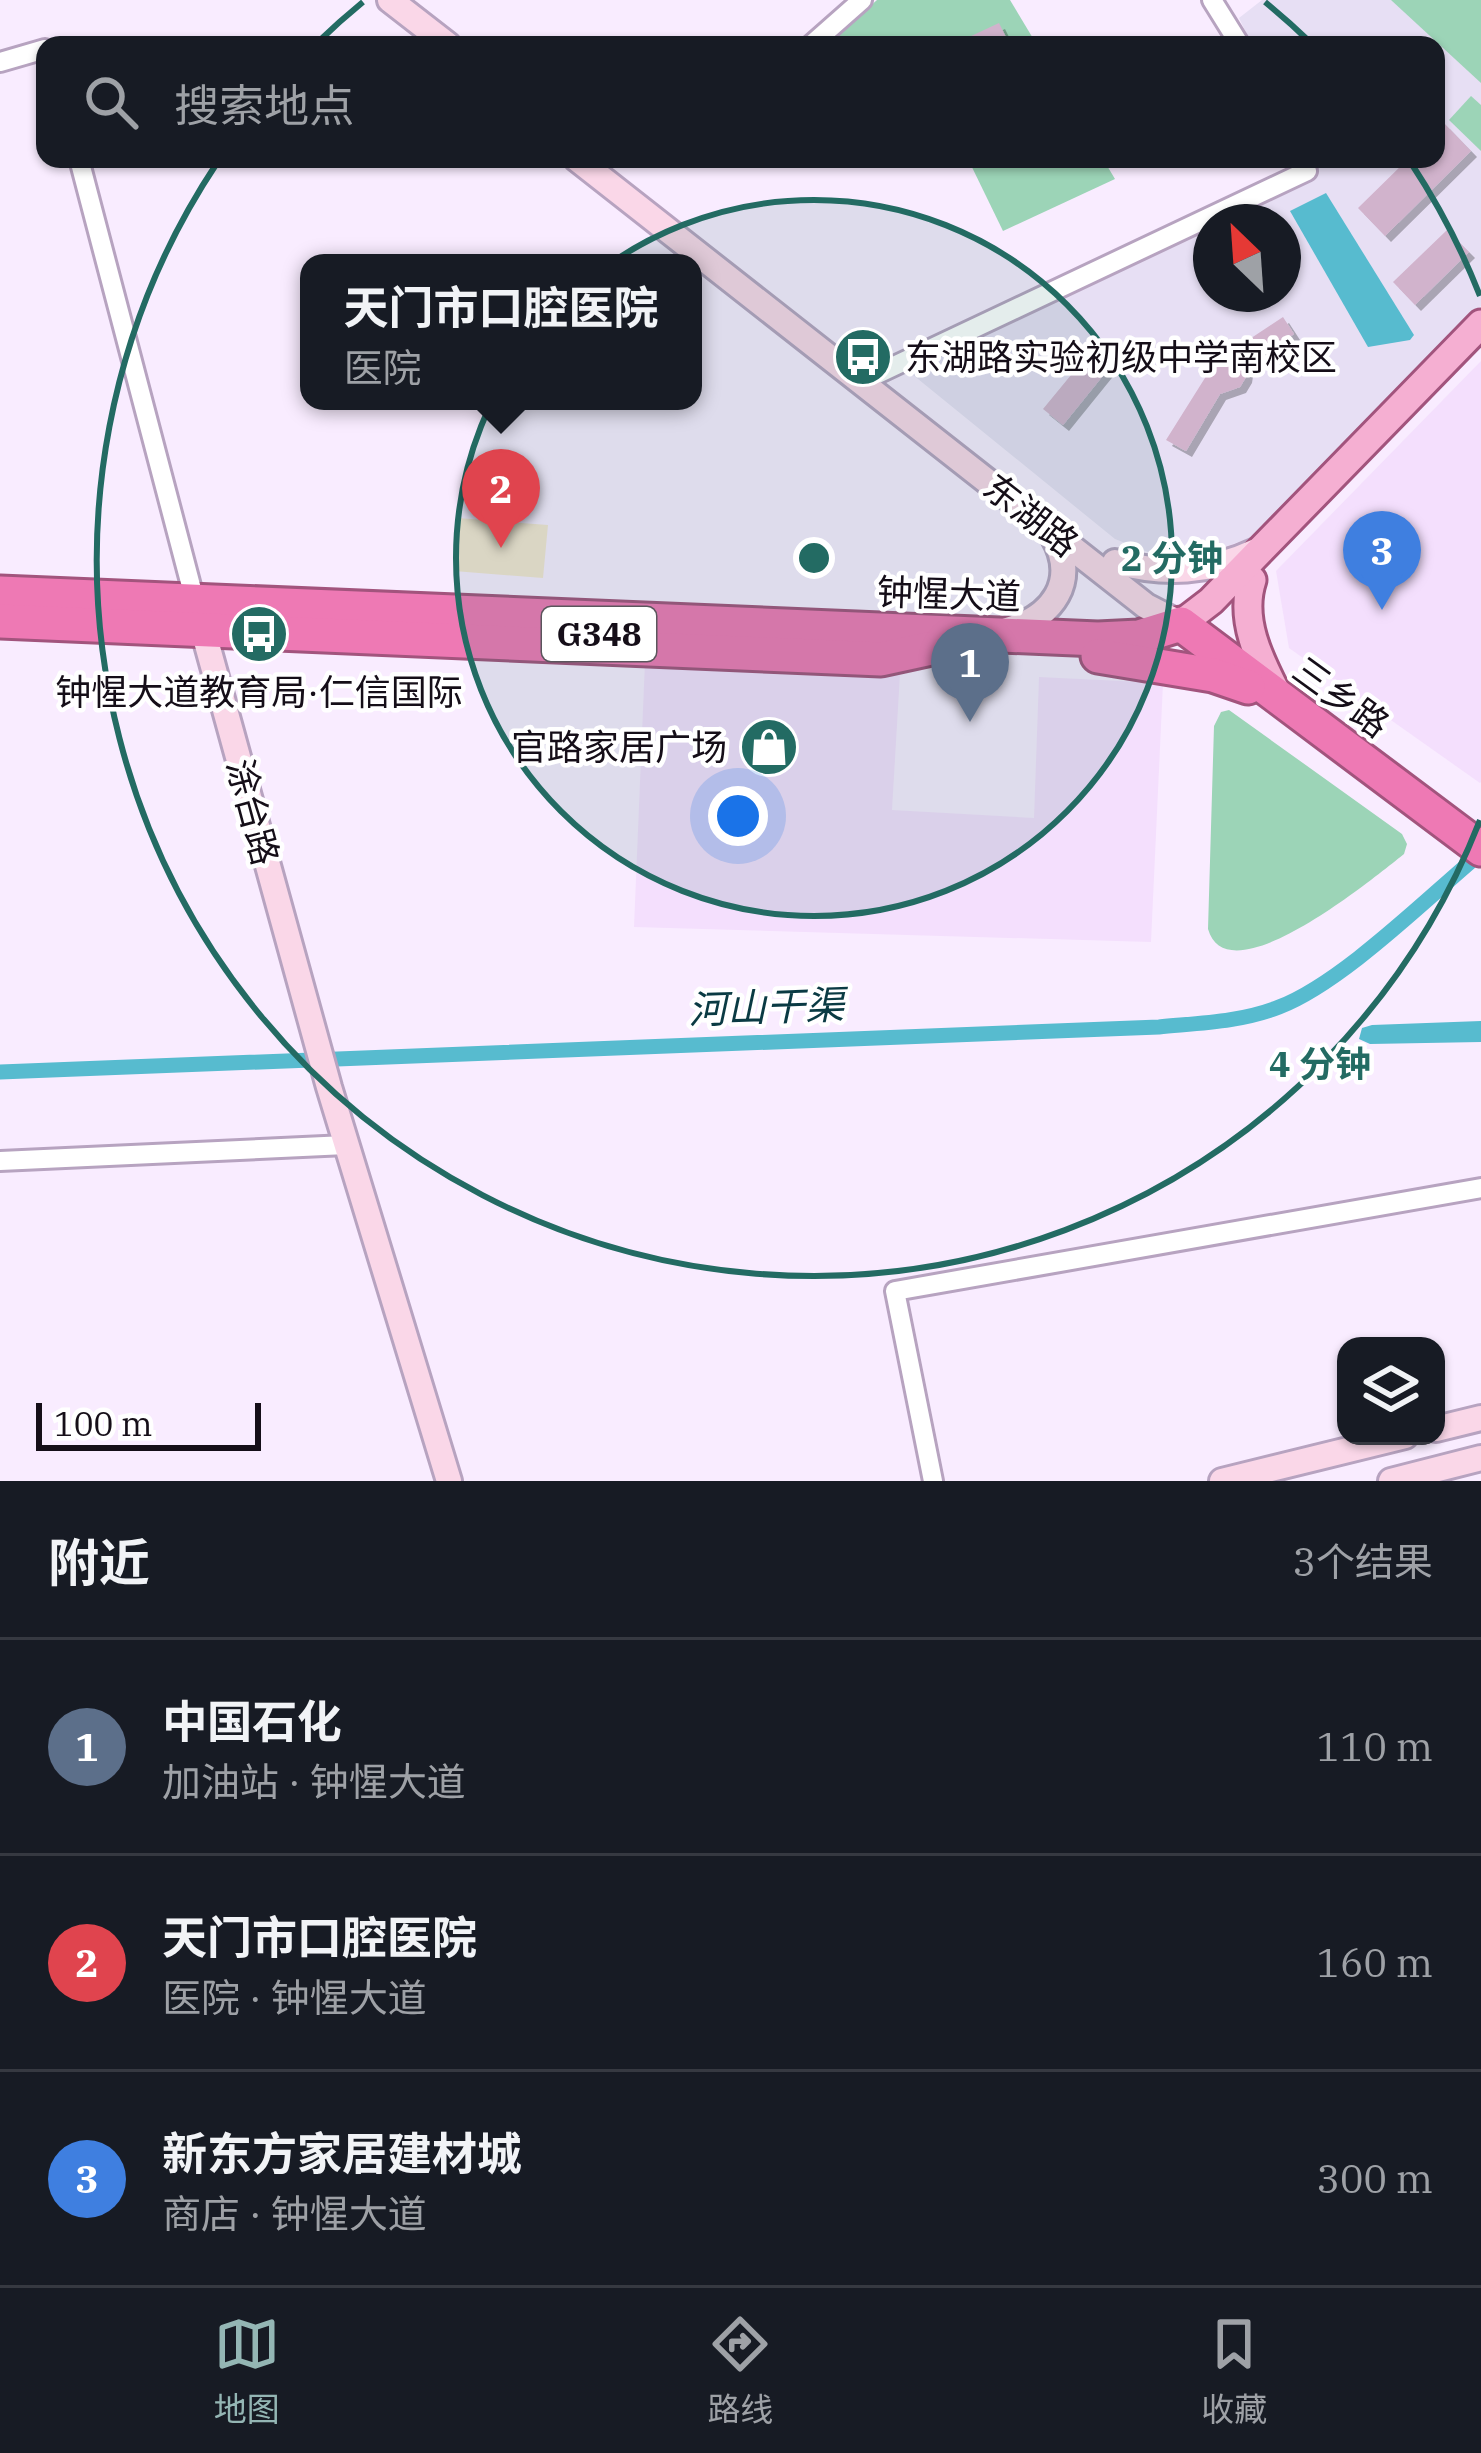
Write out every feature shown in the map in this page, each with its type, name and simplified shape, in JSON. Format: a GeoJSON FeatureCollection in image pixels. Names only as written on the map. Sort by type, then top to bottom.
{"type":"FeatureCollection","features":[{"type":"Feature","properties":{"kind":"highway"},"geometry":{"type":"LineString","coordinates":[[0,581],[197,609]]}},
{"type":"Feature","properties":{"kind":"highway","name":"钟惺大道"},"geometry":{"type":"LineString","coordinates":[[0,593],[197,609],[1098,656],[1139,654],[1169,646],[1188,629]]}},
{"type":"Feature","properties":{"kind":"highway","name":"钟惺大道"},"geometry":{"type":"LineString","coordinates":[[0,609],[665,615],[1117,639],[1188,629]]}},
{"type":"Feature","properties":{"kind":"highway"},"geometry":{"type":"LineString","coordinates":[[0,621],[197,609]]}},
{"type":"Feature","properties":{"kind":"highway","name":"三乡路"},"geometry":{"type":"LineString","coordinates":[[1188,629],[1469,839]]}},
{"type":"Feature","properties":{"kind":"highway"},"geometry":{"type":"LineString","coordinates":[[1098,656],[1213,675],[1282,703]]}},
{"type":"Feature","properties":{"kind":"main road"},"geometry":{"type":"LineString","coordinates":[[375,0],[421,36]]}},
{"type":"Feature","properties":{"kind":"main road"},"geometry":{"type":"LineString","coordinates":[[390,0],[436,36]]}},
{"type":"Feature","properties":{"kind":"main road","name":"东湖路"},"geometry":{"type":"LineString","coordinates":[[601,168],[1048,529],[1146,606],[1188,629]]}},
{"type":"Feature","properties":{"kind":"main road","name":"东湖路"},"geometry":{"type":"LineString","coordinates":[[602,168],[1115,562],[1188,629]]}},
{"type":"Feature","properties":{"kind":"main road","name":"钟惺大道"},"geometry":{"type":"LineString","coordinates":[[1188,629],[1481,324]]}},
{"type":"Feature","properties":{"kind":"main road","name":"钟惺大道"},"geometry":{"type":"LineString","coordinates":[[1188,629],[1252,580],[1481,345]]}},
{"type":"Feature","properties":{"kind":"main road"},"geometry":{"type":"LineString","coordinates":[[988,635],[1030,623],[1058,598],[1064,567],[1048,529]]}},
{"type":"Feature","properties":{"kind":"main road"},"geometry":{"type":"LineString","coordinates":[[1115,562],[1154,571],[1190,571],[1264,548]]}},
{"type":"Feature","properties":{"kind":"main road"},"geometry":{"type":"LineString","coordinates":[[1252,580],[1247,601],[1251,632],[1282,703]]}},
{"type":"Feature","properties":{"kind":"main road","name":"涂台路"},"geometry":{"type":"LineString","coordinates":[[197,609],[346,1145]]}},
{"type":"Feature","properties":{"kind":"main road"},"geometry":{"type":"LineString","coordinates":[[346,1145],[449,1481]]}},
{"type":"Feature","properties":{"kind":"main road"},"geometry":{"type":"LineString","coordinates":[[1445,1427],[1481,1418]]}},
{"type":"Feature","properties":{"kind":"main road"},"geometry":{"type":"LineString","coordinates":[[1222,1481],[1369,1445]]}},
{"type":"Feature","properties":{"kind":"main road"},"geometry":{"type":"LineString","coordinates":[[1391,1481],[1481,1458]]}},
{"type":"Feature","properties":{"kind":"street"},"geometry":{"type":"LineString","coordinates":[[821,36],[862,0]]}},
{"type":"Feature","properties":{"kind":"street"},"geometry":{"type":"LineString","coordinates":[[1212,0],[1234,36]]}},
{"type":"Feature","properties":{"kind":"street"},"geometry":{"type":"LineString","coordinates":[[0,62],[36,52]]}},
{"type":"Feature","properties":{"kind":"street"},"geometry":{"type":"LineString","coordinates":[[81,168],[197,609]]}},
{"type":"Feature","properties":{"kind":"street"},"geometry":{"type":"LineString","coordinates":[[874,376],[1298,168]]}},
{"type":"Feature","properties":{"kind":"street"},"geometry":{"type":"LineString","coordinates":[[0,1161],[346,1145]]}},
{"type":"Feature","properties":{"kind":"street"},"geometry":{"type":"LineString","coordinates":[[932,1481],[895,1292],[1481,1188]]}},
{"type":"Feature","properties":{"kind":"shaded area"},"geometry":{"type":"Polygon","coordinates":[[[1262,0],[1481,0],[1481,306],[1256,536],[1204,554],[1158,556],[1115,539],[902,366],[1193,229],[1193,312],[1301,312],[1301,204],[1246,204],[1312,173],[1310,168],[1445,168],[1445,36],[1248,36],[1239,18],[1262,0]]]}},
{"type":"Feature","properties":{"kind":"shaded area"},"geometry":{"type":"Polygon","coordinates":[[[1481,361],[1480,783],[1289,648],[1276,571],[1481,361]]]}},
{"type":"Feature","properties":{"kind":"shaded area"},"geometry":{"type":"Polygon","coordinates":[[[458,518],[548,525],[543,578],[454,571],[458,518]]]}},
{"type":"Feature","properties":{"kind":"shaded area","name":"官路家居广场"},"geometry":{"type":"Polygon","coordinates":[[[645,661],[900,674],[892,810],[1034,818],[1039,677],[1163,683],[1151,942],[634,927],[645,661]]]}},
{"type":"Feature","properties":{"kind":"green space"},"geometry":{"type":"Polygon","coordinates":[[[877,0],[1010,0],[1032,36],[837,36],[877,0]]]}},
{"type":"Feature","properties":{"kind":"green space"},"geometry":{"type":"Polygon","coordinates":[[[1391,0],[1481,0],[1481,83],[1445,50],[1445,36],[1430,36],[1391,0]]]}},
{"type":"Feature","properties":{"kind":"green space"},"geometry":{"type":"Polygon","coordinates":[[[1471,96],[1481,105],[1481,151],[1449,120],[1471,96]]]}},
{"type":"Feature","properties":{"kind":"green space"},"geometry":{"type":"Polygon","coordinates":[[[972,168],[1108,168],[1115,179],[1003,231],[972,168]]]}},
{"type":"Feature","properties":{"kind":"green space"},"geometry":{"type":"Polygon","coordinates":[[[1229,710],[1402,834],[1407,844],[1404,854],[1335,906],[1271,942],[1243,950],[1221,947],[1208,929],[1214,726],[1221,712],[1229,710]]]}},
{"type":"Feature","properties":{"kind":"water"},"geometry":{"type":"Polygon","coordinates":[[[1326,193],[1414,335],[1410,340],[1368,347],[1301,230],[1301,206],[1326,193]]]}},
{"type":"Feature","properties":{"kind":"water"},"geometry":{"type":"Polygon","coordinates":[[[1481,1021],[1481,1042],[1370,1044],[1359,1039],[1362,1028],[1372,1025],[1481,1021]]]}},
{"type":"Feature","properties":{"kind":"building"},"geometry":{"type":"Polygon","coordinates":[[[999,23],[1006,36],[971,36],[999,23]]]}},
{"type":"Feature","properties":{"kind":"building"},"geometry":{"type":"Polygon","coordinates":[[[1445,124],[1471,151],[1385,236],[1358,208],[1399,168],[1445,168],[1445,124]]]}},
{"type":"Feature","properties":{"kind":"building"},"geometry":{"type":"Polygon","coordinates":[[[1447,230],[1469,252],[1415,305],[1393,282],[1447,230]]]}},
{"type":"Feature","properties":{"kind":"building"},"geometry":{"type":"Polygon","coordinates":[[[1283,317],[1294,334],[1248,364],[1240,387],[1220,394],[1186,451],[1166,440],[1215,362],[1283,317]]]}},
{"type":"Feature","properties":{"kind":"building"},"geometry":{"type":"Polygon","coordinates":[[[1099,341],[1118,357],[1063,425],[1043,409],[1099,341]]]}},
{"type":"Feature","properties":{"kind":"waterway","name":"河山干渠"},"geometry":{"type":"LineString","coordinates":[[0,1072],[1220,1021],[1279,1007],[1330,979],[1481,853]]}},
{"type":"Feature","properties":{"kind":"place","name":"东湖路实验初级中学南校区"},"geometry":{"type":"Point","coordinates":[863,357]}},
{"type":"Feature","properties":{"kind":"place","name":"天门市口腔医院"},"geometry":{"type":"Point","coordinates":[501,548]}},
{"type":"Feature","properties":{"kind":"place","name":"新东方家居建材城"},"geometry":{"type":"Point","coordinates":[1382,610]}},
{"type":"Feature","properties":{"kind":"place","name":"钟惺大道教育局·仁信国际"},"geometry":{"type":"Point","coordinates":[259,634]}},
{"type":"Feature","properties":{"kind":"place","name":"中国石化"},"geometry":{"type":"Point","coordinates":[970,722]}},
{"type":"Feature","properties":{"kind":"place","name":"官路家居广场"},"geometry":{"type":"Point","coordinates":[769,747]}}]}
